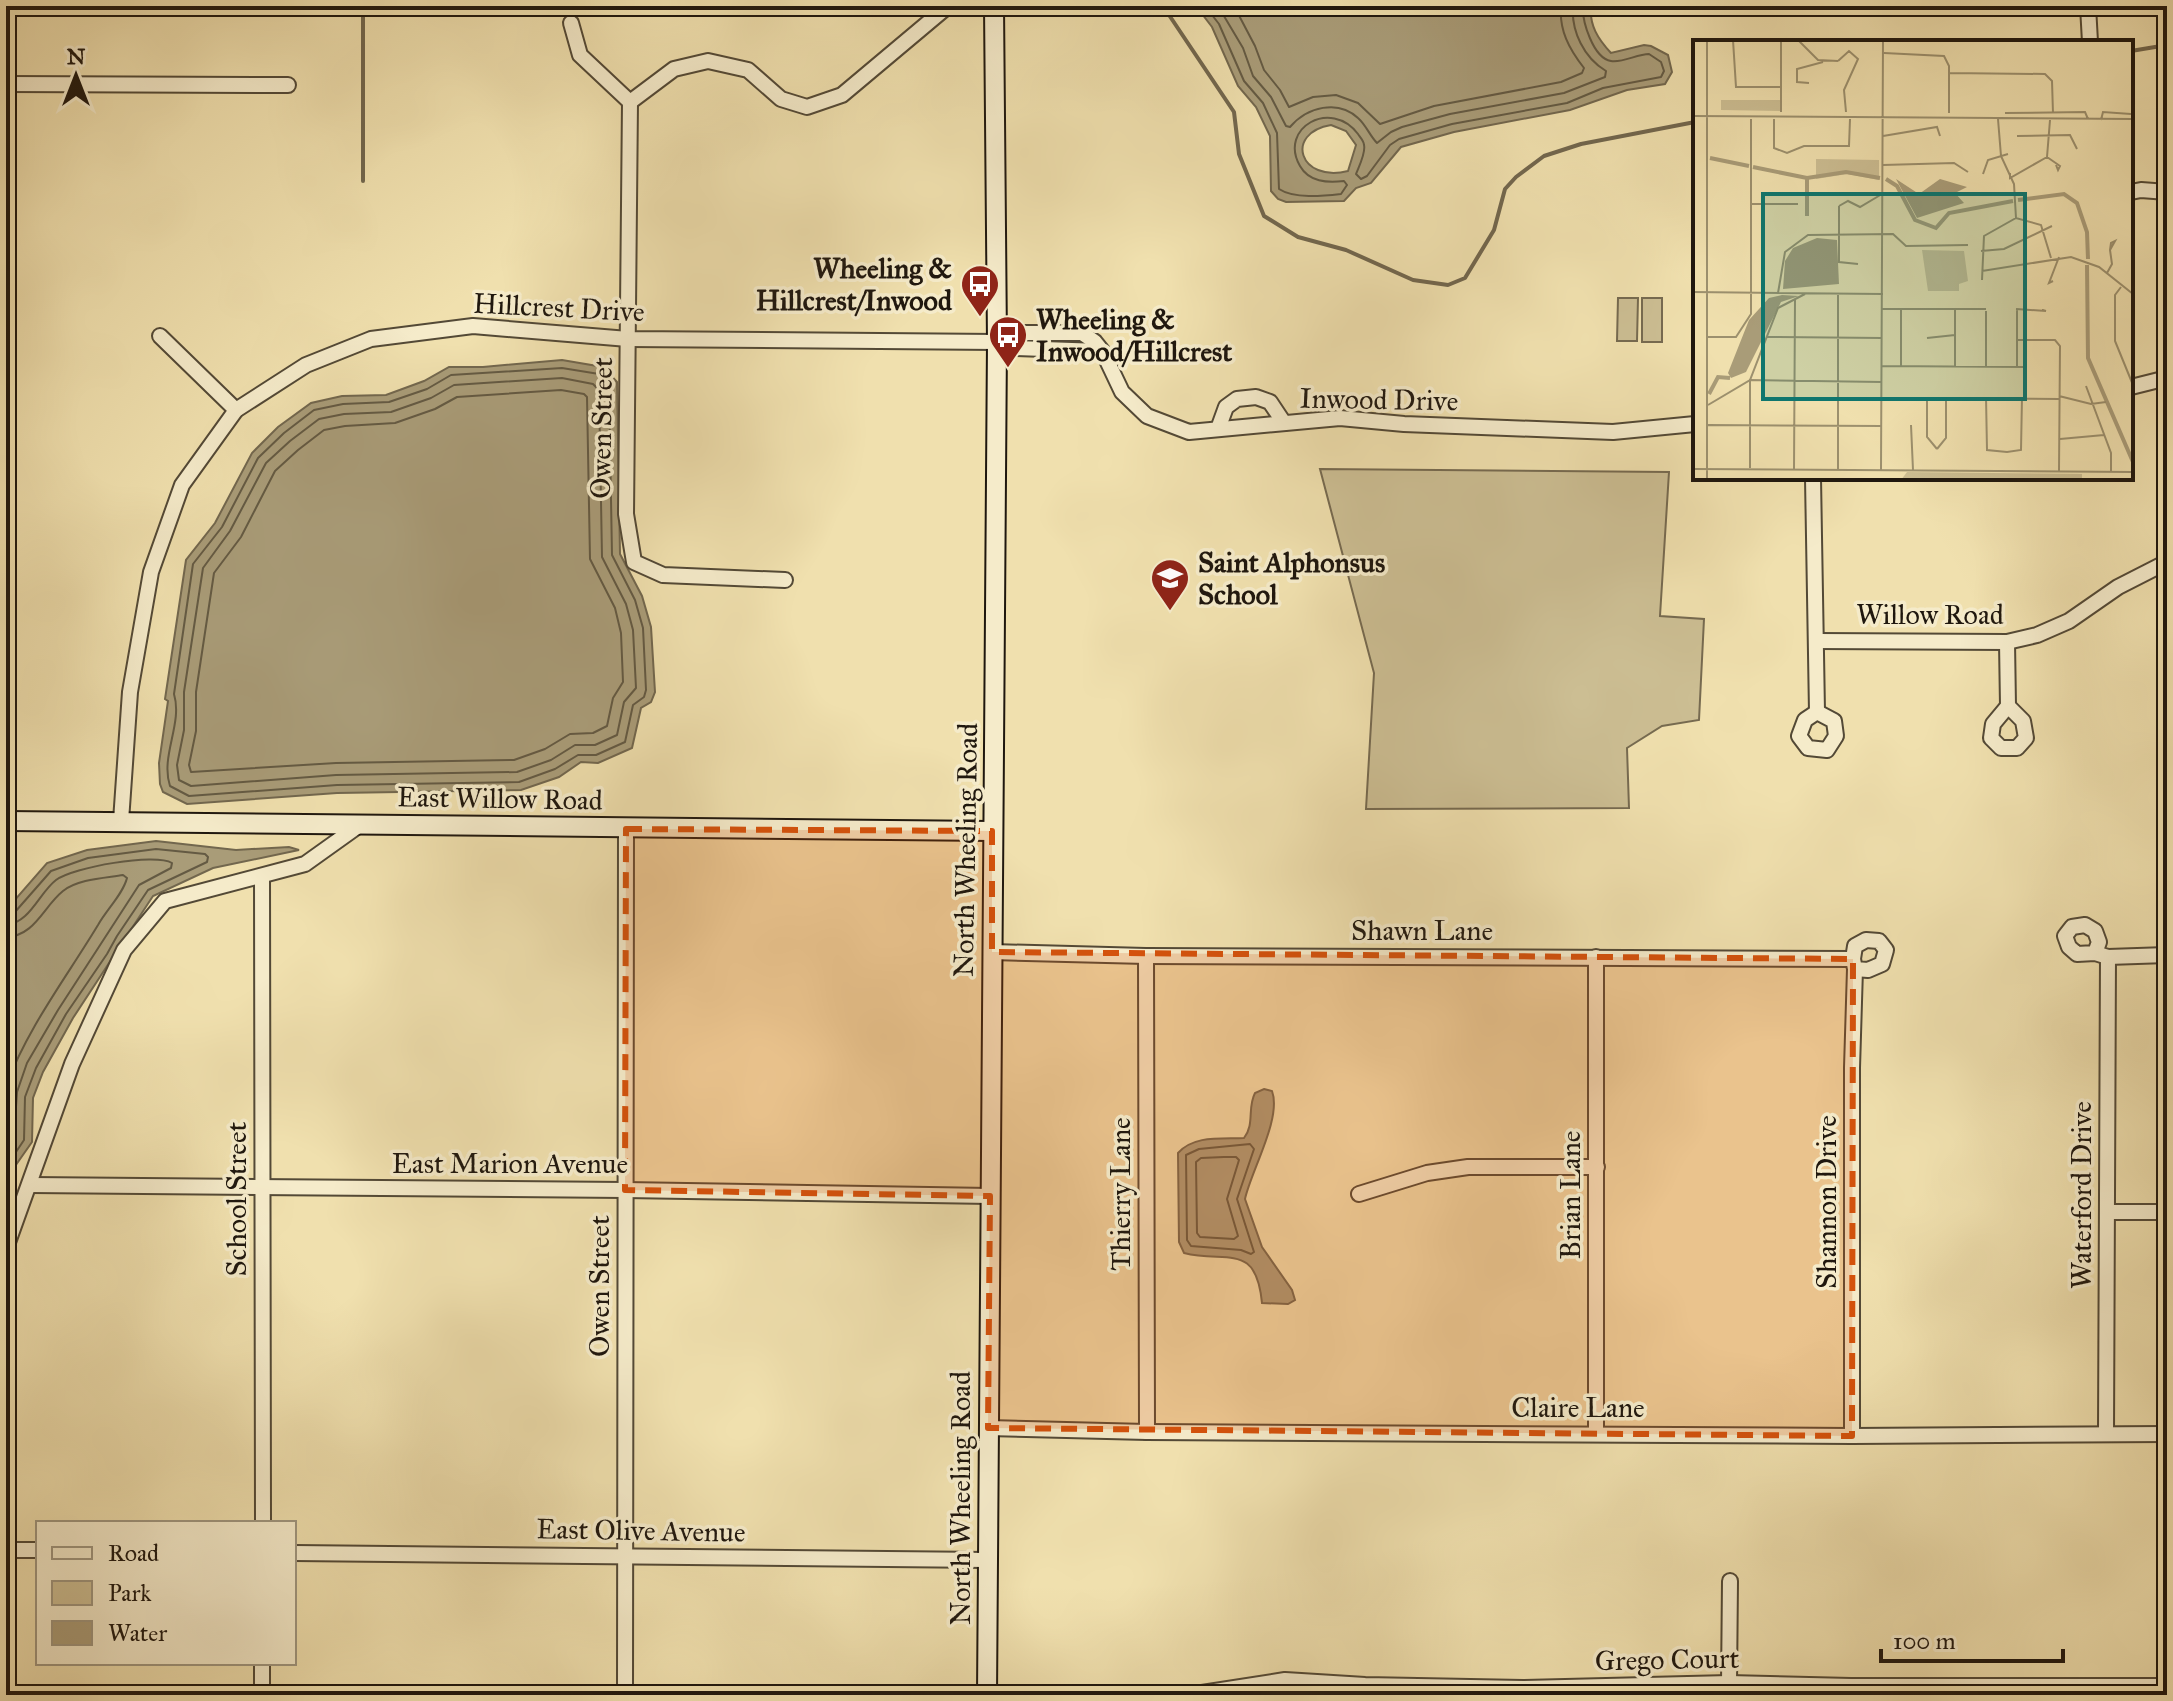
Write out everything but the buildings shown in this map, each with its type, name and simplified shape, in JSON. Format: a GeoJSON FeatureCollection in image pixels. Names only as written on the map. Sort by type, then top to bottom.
{"type":"FeatureCollection","features":[{"type":"Feature","properties":{"kind":"main road","name":"North Wheeling Road"},"geometry":{"type":"LineString","coordinates":[[987,1695],[997,342],[994,6]]}},
{"type":"Feature","properties":{"kind":"main road","name":"East Willow Road"},"geometry":{"type":"LineString","coordinates":[[6,821],[992,831]]}},
{"type":"Feature","properties":{"kind":"street"},"geometry":{"type":"LineString","coordinates":[[571,23],[580,55],[630,102],[674,69],[708,61],[748,70],[781,99],[807,107],[842,95],[948,6]]}},
{"type":"Feature","properties":{"kind":"street"},"geometry":{"type":"LineString","coordinates":[[2088,6],[2090,40]]}},
{"type":"Feature","properties":{"kind":"street"},"geometry":{"type":"LineString","coordinates":[[6,84],[288,85]]}},
{"type":"Feature","properties":{"kind":"street","name":"Owen Street"},"geometry":{"type":"LineString","coordinates":[[630,102],[626,514],[634,562],[663,575],[785,580]]}},
{"type":"Feature","properties":{"kind":"street"},"geometry":{"type":"LineString","coordinates":[[2133,192],[2167,192]]}},
{"type":"Feature","properties":{"kind":"street","name":"Hillcrest Drive"},"geometry":{"type":"LineString","coordinates":[[121,821],[130,692],[151,572],[182,485],[236,410],[306,365],[371,339],[473,326],[628,339],[997,342]]}},
{"type":"Feature","properties":{"kind":"street","name":"Inwood Drive"},"geometry":{"type":"LineString","coordinates":[[997,342],[1016,333],[1082,333],[1095,342],[1122,392],[1147,416],[1189,432],[1340,418],[1404,424],[1613,432],[1693,424]]}},
{"type":"Feature","properties":{"kind":"street"},"geometry":{"type":"LineString","coordinates":[[160,336],[236,410]]}},
{"type":"Feature","properties":{"kind":"street"},"geometry":{"type":"LineString","coordinates":[[2133,386],[2167,378]]}},
{"type":"Feature","properties":{"kind":"street"},"geometry":{"type":"LineString","coordinates":[[1218,429],[1226,407],[1237,399],[1256,397],[1270,402],[1284,423]]}},
{"type":"Feature","properties":{"kind":"street"},"geometry":{"type":"LineString","coordinates":[[1813,480],[1817,712]]}},
{"type":"Feature","properties":{"kind":"street","name":"Willow Road"},"geometry":{"type":"LineString","coordinates":[[1817,641],[2007,642],[2037,635],[2069,621],[2118,587],[2166,564]]}},
{"type":"Feature","properties":{"kind":"street"},"geometry":{"type":"LineString","coordinates":[[2007,642],[2008,706]]}},
{"type":"Feature","properties":{"kind":"street"},"geometry":{"type":"LineString","coordinates":[[6,1248],[72,1064],[124,950],[165,901],[305,864],[361,824]]}},
{"type":"Feature","properties":{"kind":"street","name":"Owen Street"},"geometry":{"type":"LineString","coordinates":[[625,1695],[626,829]]}},
{"type":"Feature","properties":{"kind":"street","name":"School Street"},"geometry":{"type":"LineString","coordinates":[[262,876],[263,1521]]}},
{"type":"Feature","properties":{"kind":"street","name":"Shawn Lane"},"geometry":{"type":"LineString","coordinates":[[992,952],[1146,956],[1596,957],[1854,964]]}},
{"type":"Feature","properties":{"kind":"street","name":"Waterford Drive"},"geometry":{"type":"LineString","coordinates":[[2106,1433],[2107,1212],[2101,955],[2167,955]]}},
{"type":"Feature","properties":{"kind":"street","name":"Thierry Lane"},"geometry":{"type":"LineString","coordinates":[[1146,956],[1147,1432]]}},
{"type":"Feature","properties":{"kind":"street","name":"Brian Lane"},"geometry":{"type":"LineString","coordinates":[[1596,957],[1596,1433]]}},
{"type":"Feature","properties":{"kind":"street","name":"Shannon Drive"},"geometry":{"type":"LineString","coordinates":[[1852,1436],[1854,964]]}},
{"type":"Feature","properties":{"kind":"street"},"geometry":{"type":"LineString","coordinates":[[1359,1194],[1398,1180],[1468,1167],[1597,1167]]}},
{"type":"Feature","properties":{"kind":"street","name":"East Marion Avenue"},"geometry":{"type":"LineString","coordinates":[[30,1185],[990,1196]]}},
{"type":"Feature","properties":{"kind":"street"},"geometry":{"type":"LineString","coordinates":[[2107,1212],[2167,1212]]}},
{"type":"Feature","properties":{"kind":"street","name":"Claire Lane"},"geometry":{"type":"LineString","coordinates":[[988,1428],[1147,1432],[1852,1436],[2167,1434]]}},
{"type":"Feature","properties":{"kind":"street"},"geometry":{"type":"LineString","coordinates":[[6,1550],[36,1550]]}},
{"type":"Feature","properties":{"kind":"street","name":"East Olive Avenue"},"geometry":{"type":"LineString","coordinates":[[296,1553],[987,1560]]}},
{"type":"Feature","properties":{"kind":"street"},"geometry":{"type":"LineString","coordinates":[[1729,1683],[1730,1581]]}},
{"type":"Feature","properties":{"kind":"street"},"geometry":{"type":"LineString","coordinates":[[262,1665],[262,1695]]}},
{"type":"Feature","properties":{"kind":"street","name":"Grego Court"},"geometry":{"type":"LineString","coordinates":[[1189,1695],[1285,1680],[1365,1690],[1523,1691],[1729,1683],[1851,1690],[2147,1690],[2167,1686]]}},
{"type":"Feature","properties":{"kind":"highlighted area"},"geometry":{"type":"Polygon","coordinates":[[[626,829],[992,831],[992,952],[1853,959],[1852,1436],[988,1428],[990,1196],[625,1190],[626,829]]]}},
{"type":"Feature","properties":{"kind":"green space"},"geometry":{"type":"Polygon","coordinates":[[[1618,298],[1638,298],[1637,341],[1617,341],[1618,298]]]}},
{"type":"Feature","properties":{"kind":"green space"},"geometry":{"type":"Polygon","coordinates":[[[1642,298],[1662,298],[1662,342],[1642,342],[1642,298]]]}},
{"type":"Feature","properties":{"kind":"green space"},"geometry":{"type":"Polygon","coordinates":[[[1320,469],[1669,472],[1660,616],[1704,619],[1699,720],[1662,726],[1627,748],[1629,808],[1366,809],[1374,673],[1320,469]]]}},
{"type":"Feature","properties":{"kind":"water"},"geometry":{"type":"Polygon","coordinates":[[[1196,6],[1591,6],[1595,31],[1611,53],[1651,46],[1668,55],[1672,72],[1665,84],[1627,90],[1570,110],[1454,132],[1401,147],[1371,183],[1356,188],[1344,201],[1286,202],[1271,191],[1270,136],[1256,107],[1238,86],[1212,27],[1196,6]],[[1331,125],[1307,137],[1303,146],[1309,164],[1331,173],[1348,171],[1356,145],[1346,131],[1331,125]]]}},
{"type":"Feature","properties":{"kind":"water"},"geometry":{"type":"Polygon","coordinates":[[[562,360],[603,367],[617,382],[620,554],[642,596],[651,627],[655,692],[651,702],[641,708],[632,748],[598,763],[581,762],[559,777],[521,790],[337,793],[187,804],[163,792],[159,763],[168,701],[165,699],[186,560],[215,523],[252,453],[278,427],[311,403],[342,396],[386,395],[424,381],[449,367],[562,360]]]}},
{"type":"Feature","properties":{"kind":"water"},"geometry":{"type":"Polygon","coordinates":[[[156,841],[236,850],[289,847],[299,850],[213,868],[153,896],[73,1018],[43,1072],[33,1098],[32,1142],[6,1179],[6,910],[47,863],[87,850],[156,841]]]}},
{"type":"Feature","properties":{"kind":"water"},"geometry":{"type":"Polygon","coordinates":[[[1264,1089],[1272,1091],[1273,1115],[1245,1199],[1262,1247],[1292,1290],[1295,1300],[1288,1304],[1262,1303],[1259,1284],[1246,1263],[1226,1257],[1184,1253],[1179,1242],[1178,1153],[1200,1141],[1244,1138],[1255,1093],[1264,1089]]]}},
{"type":"Feature","properties":{"kind":"waterway"},"geometry":{"type":"LineString","coordinates":[[363,6],[363,181]]}},
{"type":"Feature","properties":{"kind":"waterway"},"geometry":{"type":"LineString","coordinates":[[1163,6],[1234,112],[1239,154],[1264,216],[1298,237],[1346,250],[1413,280],[1448,285],[1465,278],[1494,230],[1505,189],[1544,156],[1581,144],[1693,122]]}},
{"type":"Feature","properties":{"kind":"waterway"},"geometry":{"type":"LineString","coordinates":[[2133,51],[2167,45]]}},
{"type":"Feature","properties":{"kind":"place","name":"Wheeling & Hillcrest/Inwood"},"geometry":{"type":"Point","coordinates":[980,318]}},
{"type":"Feature","properties":{"kind":"place","name":"Wheeling & Inwood/Hillcrest"},"geometry":{"type":"Point","coordinates":[1008,369]}},
{"type":"Feature","properties":{"kind":"place","name":"Saint Alphonsus School"},"geometry":{"type":"Point","coordinates":[1170,612]}}]}
